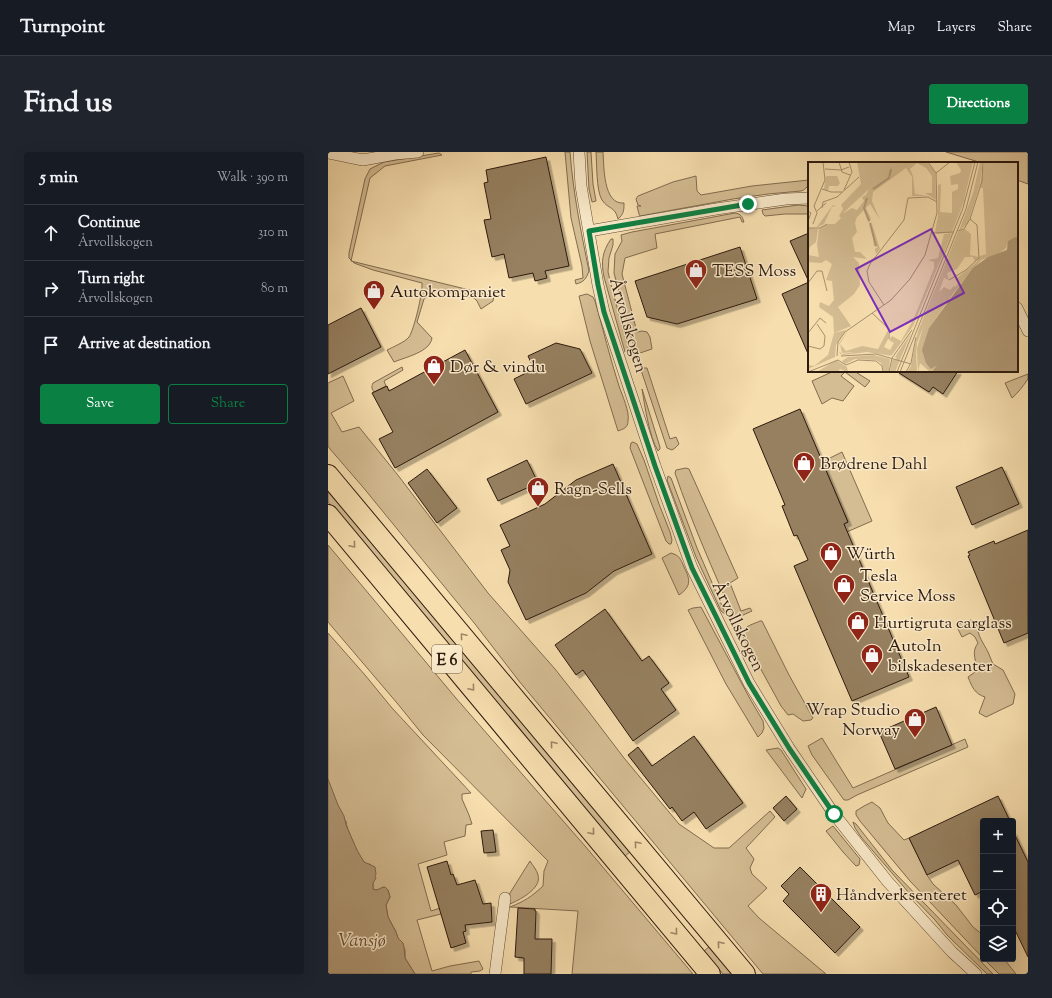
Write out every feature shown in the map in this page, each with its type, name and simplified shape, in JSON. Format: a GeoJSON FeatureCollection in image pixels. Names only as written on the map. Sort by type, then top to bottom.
{"type":"FeatureCollection","features":[{"type":"Feature","properties":{"kind":"highway","name":"E 6"},"geometry":{"type":"LineString","coordinates":[[329,474],[745,974]]}},
{"type":"Feature","properties":{"kind":"highway","name":"E 6"},"geometry":{"type":"LineString","coordinates":[[328,515],[710,974]]}},
{"type":"Feature","properties":{"kind":"street"},"geometry":{"type":"LineString","coordinates":[[328,153],[363,160],[395,154],[418,152]]}},
{"type":"Feature","properties":{"kind":"street","name":"Årvollskogen"},"geometry":{"type":"LineString","coordinates":[[579,152],[582,186],[589,231],[604,312],[655,466],[692,568],[749,683],[789,748],[834,814],[888,882],[952,952],[976,974]]}},
{"type":"Feature","properties":{"kind":"street"},"geometry":{"type":"LineString","coordinates":[[589,231],[724,208],[786,199],[808,198]]}},
{"type":"Feature","properties":{"kind":"street"},"geometry":{"type":"LineString","coordinates":[[1018,310],[1028,331]]}},
{"type":"Feature","properties":{"kind":"street"},"geometry":{"type":"LineString","coordinates":[[495,974],[505,898]]}},
{"type":"Feature","properties":{"kind":"shaded area"},"geometry":{"type":"Polygon","coordinates":[[[565,152],[570,152],[575,197],[589,271],[584,280],[576,284],[575,280],[583,278],[582,266],[571,218],[565,152]]]}},
{"type":"Feature","properties":{"kind":"shaded area"},"geometry":{"type":"Polygon","coordinates":[[[587,152],[591,152],[593,184],[596,201],[592,202],[589,189],[587,152]]]}},
{"type":"Feature","properties":{"kind":"shaded area"},"geometry":{"type":"Polygon","coordinates":[[[596,152],[603,152],[608,191],[612,198],[617,202],[624,203],[623,212],[618,219],[615,212],[602,200],[600,196],[596,152]]]}},
{"type":"Feature","properties":{"kind":"shaded area"},"geometry":{"type":"Polygon","coordinates":[[[946,152],[1028,152],[1028,184],[1018,180],[1018,162],[979,162],[946,152]]]}},
{"type":"Feature","properties":{"kind":"shaded area"},"geometry":{"type":"Polygon","coordinates":[[[439,153],[442,155],[385,166],[370,178],[351,260],[349,258],[349,253],[365,179],[370,169],[384,162],[439,153]]]}},
{"type":"Feature","properties":{"kind":"shaded area"},"geometry":{"type":"Polygon","coordinates":[[[696,176],[697,191],[701,195],[752,186],[808,180],[808,184],[804,190],[801,191],[733,199],[640,216],[637,206],[641,206],[638,205],[636,199],[638,196],[673,182],[696,176]]]}},
{"type":"Feature","properties":{"kind":"shaded area"},"geometry":{"type":"Polygon","coordinates":[[[798,205],[808,206],[808,214],[765,216],[762,210],[798,205]]]}},
{"type":"Feature","properties":{"kind":"shaded area"},"geometry":{"type":"Polygon","coordinates":[[[735,213],[739,214],[743,218],[744,222],[742,222],[740,217],[655,234],[657,248],[625,258],[622,274],[637,332],[647,332],[650,337],[652,349],[637,354],[614,273],[615,254],[622,241],[621,235],[735,213]]]}},
{"type":"Feature","properties":{"kind":"shaded area"},"geometry":{"type":"Polygon","coordinates":[[[611,239],[613,239],[613,245],[609,258],[608,272],[629,351],[625,352],[603,272],[604,253],[611,239]]]}},
{"type":"Feature","properties":{"kind":"shaded area"},"geometry":{"type":"Polygon","coordinates":[[[352,261],[494,296],[493,301],[481,309],[474,298],[444,291],[435,291],[424,299],[417,322],[432,338],[430,343],[427,347],[417,353],[394,362],[387,350],[402,343],[409,337],[418,311],[422,283],[373,270],[352,261]]]}},
{"type":"Feature","properties":{"kind":"shaded area"},"geometry":{"type":"Polygon","coordinates":[[[587,294],[593,297],[595,301],[627,408],[628,423],[625,428],[618,431],[590,341],[579,296],[587,294]]]}},
{"type":"Feature","properties":{"kind":"shaded area"},"geometry":{"type":"Polygon","coordinates":[[[402,367],[403,370],[384,381],[386,386],[374,392],[372,388],[373,383],[402,367]]]}},
{"type":"Feature","properties":{"kind":"shaded area"},"geometry":{"type":"Polygon","coordinates":[[[647,368],[670,439],[676,437],[679,444],[672,450],[667,448],[641,370],[647,368]]]}},
{"type":"Feature","properties":{"kind":"shaded area"},"geometry":{"type":"Polygon","coordinates":[[[832,372],[845,372],[841,376],[854,386],[843,401],[832,398],[822,404],[812,381],[832,372]]]}},
{"type":"Feature","properties":{"kind":"shaded area"},"geometry":{"type":"Polygon","coordinates":[[[845,372],[856,372],[870,381],[865,387],[845,372]]]}},
{"type":"Feature","properties":{"kind":"shaded area"},"geometry":{"type":"Polygon","coordinates":[[[1028,374],[1028,379],[1012,398],[1005,383],[1028,374]]]}},
{"type":"Feature","properties":{"kind":"shaded area"},"geometry":{"type":"Polygon","coordinates":[[[343,376],[354,401],[331,413],[342,432],[359,427],[488,593],[555,669],[624,758],[679,824],[714,848],[729,848],[770,811],[775,817],[746,848],[754,859],[750,868],[752,874],[767,888],[748,906],[759,918],[826,974],[763,974],[519,681],[475,624],[330,449],[328,446],[328,383],[343,376]]]}},
{"type":"Feature","properties":{"kind":"shaded area"},"geometry":{"type":"Polygon","coordinates":[[[642,389],[660,447],[658,451],[650,430],[642,389]]]}},
{"type":"Feature","properties":{"kind":"shaded area"},"geometry":{"type":"Polygon","coordinates":[[[633,442],[637,444],[644,460],[670,532],[672,540],[671,544],[666,541],[630,448],[631,443],[633,442]]]}},
{"type":"Feature","properties":{"kind":"shaded area"},"geometry":{"type":"Polygon","coordinates":[[[842,452],[872,521],[812,547],[808,539],[848,522],[822,462],[842,452]]]}},
{"type":"Feature","properties":{"kind":"shaded area"},"geometry":{"type":"Polygon","coordinates":[[[686,468],[689,469],[738,578],[730,583],[741,611],[750,608],[752,611],[741,616],[734,618],[688,510],[675,473],[676,470],[686,468]]]}},
{"type":"Feature","properties":{"kind":"shaded area"},"geometry":{"type":"Polygon","coordinates":[[[668,476],[671,478],[697,548],[726,615],[721,611],[696,557],[667,480],[668,476]]]}},
{"type":"Feature","properties":{"kind":"shaded area"},"geometry":{"type":"Polygon","coordinates":[[[328,488],[630,852],[625,856],[328,502],[328,488]]]}},
{"type":"Feature","properties":{"kind":"shaded area"},"geometry":{"type":"Polygon","coordinates":[[[328,545],[455,697],[585,846],[693,974],[572,974],[578,911],[510,907],[528,898],[543,886],[544,871],[548,861],[423,735],[328,622],[328,545]]]}},
{"type":"Feature","properties":{"kind":"shaded area"},"geometry":{"type":"Polygon","coordinates":[[[671,553],[681,559],[689,582],[686,589],[679,595],[662,558],[671,553]]]}},
{"type":"Feature","properties":{"kind":"shaded area"},"geometry":{"type":"Polygon","coordinates":[[[701,607],[763,721],[764,728],[758,737],[726,684],[688,610],[701,607]]]}},
{"type":"Feature","properties":{"kind":"shaded area"},"geometry":{"type":"Polygon","coordinates":[[[971,620],[977,625],[980,636],[993,664],[1003,670],[1015,694],[1013,704],[986,717],[979,713],[985,697],[974,690],[968,677],[978,670],[979,664],[976,663],[974,653],[978,643],[975,637],[970,633],[962,637],[956,625],[971,620]]]}},
{"type":"Feature","properties":{"kind":"shaded area"},"geometry":{"type":"Polygon","coordinates":[[[762,621],[789,675],[813,718],[811,720],[803,721],[793,714],[788,715],[781,706],[741,633],[747,627],[762,621]]]}},
{"type":"Feature","properties":{"kind":"shaded area"},"geometry":{"type":"Polygon","coordinates":[[[328,633],[392,708],[471,793],[462,794],[462,799],[472,824],[466,825],[465,836],[444,842],[447,855],[418,864],[431,911],[459,902],[461,909],[417,920],[432,971],[479,961],[483,969],[480,971],[471,972],[471,974],[415,974],[405,958],[405,950],[388,917],[386,905],[390,897],[388,890],[383,887],[377,890],[373,889],[375,878],[370,864],[364,862],[359,854],[350,835],[346,821],[328,805],[328,633]]]}},
{"type":"Feature","properties":{"kind":"shaded area"},"geometry":{"type":"Polygon","coordinates":[[[822,738],[853,788],[965,739],[968,747],[848,800],[844,800],[812,755],[808,746],[822,738]]]}},
{"type":"Feature","properties":{"kind":"shaded area"},"geometry":{"type":"Polygon","coordinates":[[[778,748],[781,750],[806,789],[802,798],[766,750],[778,748]]]}},
{"type":"Feature","properties":{"kind":"shaded area"},"geometry":{"type":"Polygon","coordinates":[[[872,802],[880,808],[888,823],[904,840],[909,838],[933,884],[956,905],[973,927],[980,933],[980,955],[910,881],[860,821],[856,815],[856,811],[872,802]]]}},
{"type":"Feature","properties":{"kind":"shaded area"},"geometry":{"type":"Polygon","coordinates":[[[853,822],[892,870],[993,974],[987,974],[947,935],[909,893],[855,828],[853,822]]]}},
{"type":"Feature","properties":{"kind":"shaded area"},"geometry":{"type":"Polygon","coordinates":[[[833,826],[860,859],[859,865],[856,866],[826,831],[833,826]]]}},
{"type":"Feature","properties":{"kind":"shaded area"},"geometry":{"type":"Polygon","coordinates":[[[530,861],[538,875],[537,885],[529,893],[508,905],[510,893],[530,861]]]}},
{"type":"Feature","properties":{"kind":"shaded area"},"geometry":{"type":"Polygon","coordinates":[[[710,946],[734,974],[723,974],[704,951],[710,946]]]}},
{"type":"Feature","properties":{"kind":"shaded area"},"geometry":{"type":"Polygon","coordinates":[[[987,962],[1006,962],[1016,974],[999,974],[987,962]]]}},
{"type":"Feature","properties":{"kind":"water","name":"Vansjø"},"geometry":{"type":"Polygon","coordinates":[[[328,779],[357,850],[364,862],[375,867],[376,878],[373,883],[373,889],[376,890],[385,887],[388,890],[390,897],[386,905],[388,917],[398,938],[403,943],[405,958],[415,974],[328,974],[328,779]]]}},
{"type":"Feature","properties":{"kind":"building"},"geometry":{"type":"Polygon","coordinates":[[[546,157],[569,266],[545,271],[547,278],[535,281],[533,273],[509,278],[504,254],[492,257],[484,220],[491,219],[484,183],[488,182],[486,170],[546,157]]]}},
{"type":"Feature","properties":{"kind":"building"},"geometry":{"type":"Polygon","coordinates":[[[808,233],[808,280],[790,241],[808,233]]]}},
{"type":"Feature","properties":{"kind":"building","name":"TESS Moss"},"geometry":{"type":"Polygon","coordinates":[[[740,247],[757,299],[677,324],[647,317],[635,281],[740,247]]]}},
{"type":"Feature","properties":{"kind":"building"},"geometry":{"type":"Polygon","coordinates":[[[808,282],[808,354],[782,294],[808,282]]]}},
{"type":"Feature","properties":{"kind":"building"},"geometry":{"type":"Polygon","coordinates":[[[361,308],[381,347],[328,374],[328,325],[361,308]]]}},
{"type":"Feature","properties":{"kind":"building"},"geometry":{"type":"Polygon","coordinates":[[[556,343],[580,349],[592,373],[526,404],[514,379],[534,369],[528,356],[556,343]]]}},
{"type":"Feature","properties":{"kind":"building"},"geometry":{"type":"Polygon","coordinates":[[[465,350],[498,412],[395,468],[379,439],[393,432],[372,393],[387,386],[389,391],[465,350]]]}},
{"type":"Feature","properties":{"kind":"building"},"geometry":{"type":"Polygon","coordinates":[[[898,372],[957,372],[943,394],[933,387],[929,392],[898,372]]]}},
{"type":"Feature","properties":{"kind":"building"},"geometry":{"type":"Polygon","coordinates":[[[800,409],[848,522],[844,524],[909,677],[852,701],[794,566],[808,560],[797,535],[794,536],[782,506],[785,505],[753,429],[800,409]]]}},
{"type":"Feature","properties":{"kind":"building"},"geometry":{"type":"Polygon","coordinates":[[[527,460],[538,483],[498,501],[487,479],[527,460]]]}},
{"type":"Feature","properties":{"kind":"building"},"geometry":{"type":"Polygon","coordinates":[[[613,464],[652,554],[614,571],[586,593],[526,620],[508,582],[510,570],[501,550],[510,546],[500,525],[545,504],[576,480],[613,464]]]}},
{"type":"Feature","properties":{"kind":"building"},"geometry":{"type":"Polygon","coordinates":[[[1002,467],[1019,504],[972,525],[956,487],[1002,467]]]}},
{"type":"Feature","properties":{"kind":"building"},"geometry":{"type":"Polygon","coordinates":[[[427,469],[457,508],[437,523],[408,483],[427,469]]]}},
{"type":"Feature","properties":{"kind":"building"},"geometry":{"type":"Polygon","coordinates":[[[1028,530],[1028,633],[1004,643],[968,556],[970,555],[968,552],[994,541],[995,544],[1028,530]]]}},
{"type":"Feature","properties":{"kind":"building"},"geometry":{"type":"Polygon","coordinates":[[[605,609],[642,661],[649,656],[669,683],[661,689],[676,710],[633,741],[583,670],[576,675],[555,645],[605,609]]]}},
{"type":"Feature","properties":{"kind":"building","name":"Wrap Studio Norway"},"geometry":{"type":"Polygon","coordinates":[[[936,707],[952,745],[895,769],[879,732],[936,707]]]}},
{"type":"Feature","properties":{"kind":"building"},"geometry":{"type":"Polygon","coordinates":[[[694,736],[743,803],[706,829],[694,812],[682,821],[672,807],[670,809],[628,755],[638,747],[652,766],[694,736]]]}},
{"type":"Feature","properties":{"kind":"building"},"geometry":{"type":"Polygon","coordinates":[[[786,796],[797,809],[784,821],[773,808],[786,796]]]}},
{"type":"Feature","properties":{"kind":"building"},"geometry":{"type":"Polygon","coordinates":[[[998,796],[1009,818],[980,818],[980,892],[975,895],[958,860],[927,875],[909,838],[998,796]]]}},
{"type":"Feature","properties":{"kind":"building"},"geometry":{"type":"Polygon","coordinates":[[[493,830],[496,852],[484,853],[481,831],[493,830]]]}},
{"type":"Feature","properties":{"kind":"building"},"geometry":{"type":"Polygon","coordinates":[[[1016,837],[1028,862],[1028,957],[1016,932],[1016,837]]]}},
{"type":"Feature","properties":{"kind":"building"},"geometry":{"type":"Polygon","coordinates":[[[447,861],[451,875],[453,874],[457,885],[475,880],[483,904],[491,903],[492,922],[465,925],[466,931],[463,932],[466,943],[451,948],[427,867],[447,861]]]}},
{"type":"Feature","properties":{"kind":"building","name":"Håndverksenteret"},"geometry":{"type":"Polygon","coordinates":[[[800,867],[860,927],[835,953],[783,901],[789,894],[781,886],[800,867]]]}},
{"type":"Feature","properties":{"kind":"building"},"geometry":{"type":"Polygon","coordinates":[[[518,908],[535,909],[535,939],[552,939],[551,974],[524,974],[524,958],[515,957],[518,908]]]}},
{"type":"Feature","properties":{"kind":"place","name":"TESS Moss"},"geometry":{"type":"Point","coordinates":[696,290]}},
{"type":"Feature","properties":{"kind":"place","name":"Autokompaniet"},"geometry":{"type":"Point","coordinates":[374,310]}},
{"type":"Feature","properties":{"kind":"place","name":"Dør & vindu"},"geometry":{"type":"Point","coordinates":[434,386]}},
{"type":"Feature","properties":{"kind":"place","name":"Brødrene Dahl"},"geometry":{"type":"Point","coordinates":[804,482]}},
{"type":"Feature","properties":{"kind":"place","name":"Ragn-Sells"},"geometry":{"type":"Point","coordinates":[538,508]}},
{"type":"Feature","properties":{"kind":"place","name":"Würth"},"geometry":{"type":"Point","coordinates":[831,572]}},
{"type":"Feature","properties":{"kind":"place","name":"Tesla Service Moss"},"geometry":{"type":"Point","coordinates":[844,604]}},
{"type":"Feature","properties":{"kind":"place","name":"Hurtigruta carglass"},"geometry":{"type":"Point","coordinates":[858,642]}},
{"type":"Feature","properties":{"kind":"place","name":"AutoIn bilskadesenter"},"geometry":{"type":"Point","coordinates":[872,674]}},
{"type":"Feature","properties":{"kind":"place","name":"Wrap Studio Norway"},"geometry":{"type":"Point","coordinates":[915,738]}},
{"type":"Feature","properties":{"kind":"place","name":"Håndverksenteret"},"geometry":{"type":"Point","coordinates":[821,914]}},
{"type":"Feature","properties":{"kind":"route"},"geometry":{"type":"LineString","coordinates":[[748,204],[589,231],[604,312],[655,466],[692,568],[749,683],[789,748],[834,814]]}}]}
